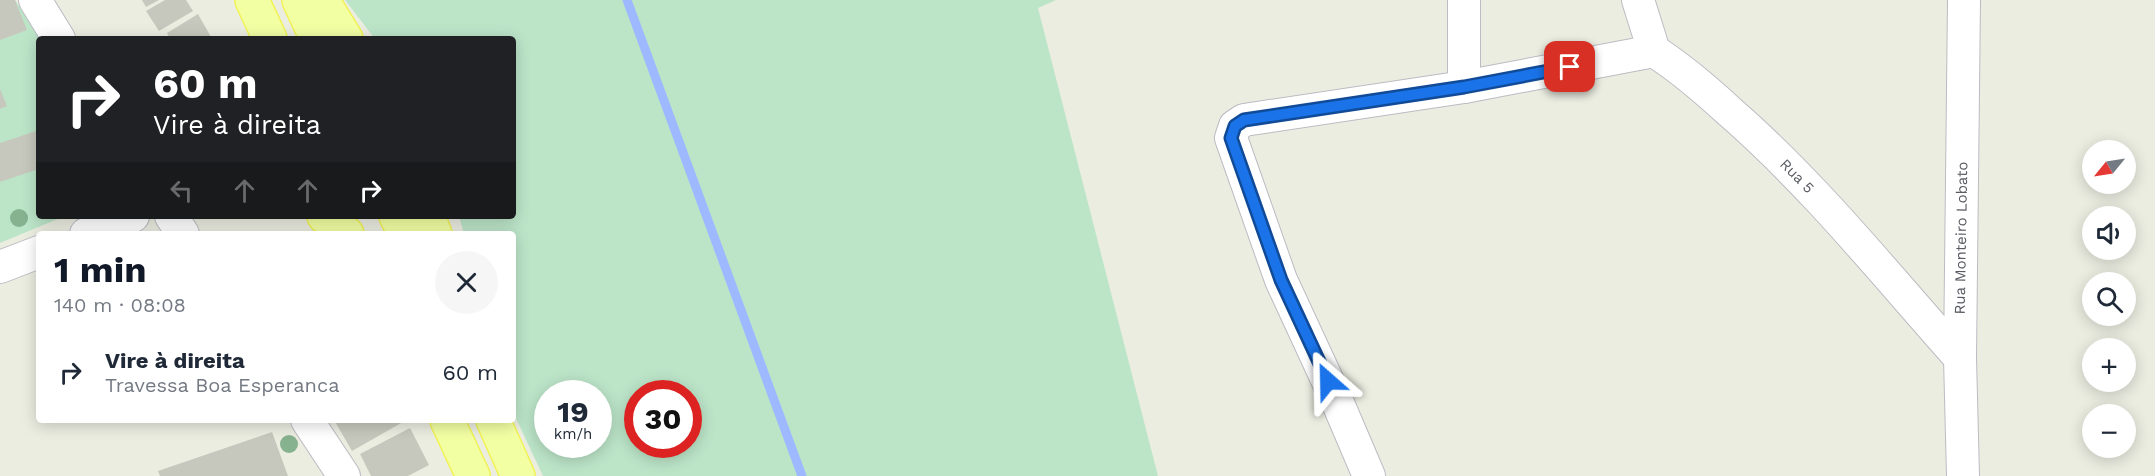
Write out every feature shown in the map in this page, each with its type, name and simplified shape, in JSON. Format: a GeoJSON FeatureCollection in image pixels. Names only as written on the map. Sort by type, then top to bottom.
{"type":"FeatureCollection","features":[{"type":"Feature","properties":{"kind":"main road"},"geometry":{"type":"LineString","coordinates":[[250,0],[262,36]]}},
{"type":"Feature","properties":{"kind":"main road"},"geometry":{"type":"LineString","coordinates":[[250,0],[268,36]]}},
{"type":"Feature","properties":{"kind":"main road"},"geometry":{"type":"LineString","coordinates":[[299,0],[316,36]]}},
{"type":"Feature","properties":{"kind":"main road"},"geometry":{"type":"LineString","coordinates":[[321,0],[344,36]]}},
{"type":"Feature","properties":{"kind":"main road"},"geometry":{"type":"LineString","coordinates":[[328,219],[343,231]]}},
{"type":"Feature","properties":{"kind":"main road"},"geometry":{"type":"LineString","coordinates":[[448,423],[473,476]]}},
{"type":"Feature","properties":{"kind":"main road"},"geometry":{"type":"LineString","coordinates":[[494,423],[518,476]]}},
{"type":"Feature","properties":{"kind":"street"},"geometry":{"type":"LineString","coordinates":[[35,0],[58,36]]}},
{"type":"Feature","properties":{"kind":"street"},"geometry":{"type":"LineString","coordinates":[[1464,0],[1464,87]]}},
{"type":"Feature","properties":{"kind":"street"},"geometry":{"type":"LineString","coordinates":[[1369,476],[1281,280],[1231,138],[1235,126],[1244,120],[1464,87],[1654,51],[1638,0]]}},
{"type":"Feature","properties":{"kind":"street","name":"Rua Monteiro Lobato"},"geometry":{"type":"LineString","coordinates":[[1963,476],[1960,358],[1964,0]]}},
{"type":"Feature","properties":{"kind":"street","name":"Rua 5"},"geometry":{"type":"LineString","coordinates":[[1654,51],[1680,68],[1752,130],[1817,196],[1960,358]]}},
{"type":"Feature","properties":{"kind":"street"},"geometry":{"type":"LineString","coordinates":[[94,231],[125,219]]}},
{"type":"Feature","properties":{"kind":"street"},"geometry":{"type":"LineString","coordinates":[[0,267],[36,253]]}},
{"type":"Feature","properties":{"kind":"street"},"geometry":{"type":"LineString","coordinates":[[309,423],[345,476]]}},
{"type":"Feature","properties":{"kind":"green space"},"geometry":{"type":"Polygon","coordinates":[[[0,0],[15,0],[38,36],[36,36],[36,219],[58,219],[0,243],[0,0]]]}},
{"type":"Feature","properties":{"kind":"green space"},"geometry":{"type":"Polygon","coordinates":[[[345,0],[1056,0],[1038,8],[1158,476],[543,476],[535,458],[612,458],[612,380],[534,380],[534,457],[516,418],[516,231],[463,231],[460,219],[516,219],[516,36],[373,36],[345,0]]]}},
{"type":"Feature","properties":{"kind":"building"},"geometry":{"type":"Polygon","coordinates":[[[0,0],[15,0],[27,30],[0,40],[0,0]]]}},
{"type":"Feature","properties":{"kind":"building"},"geometry":{"type":"Polygon","coordinates":[[[142,0],[159,0],[146,7],[142,0]]]}},
{"type":"Feature","properties":{"kind":"building"},"geometry":{"type":"Polygon","coordinates":[[[165,0],[186,0],[193,11],[159,31],[146,11],[165,0]]]}},
{"type":"Feature","properties":{"kind":"building"},"geometry":{"type":"Polygon","coordinates":[[[198,14],[210,36],[168,36],[167,33],[198,14]]]}},
{"type":"Feature","properties":{"kind":"building"},"geometry":{"type":"Polygon","coordinates":[[[0,89],[7,106],[0,109],[0,89]]]}},
{"type":"Feature","properties":{"kind":"building"},"geometry":{"type":"Polygon","coordinates":[[[36,131],[36,170],[0,182],[0,143],[36,131]]]}},
{"type":"Feature","properties":{"kind":"building"},"geometry":{"type":"Polygon","coordinates":[[[336,423],[401,423],[352,451],[336,423]]]}},
{"type":"Feature","properties":{"kind":"building"},"geometry":{"type":"Polygon","coordinates":[[[410,428],[429,465],[408,476],[371,476],[360,454],[410,428]]]}},
{"type":"Feature","properties":{"kind":"building"},"geometry":{"type":"Polygon","coordinates":[[[272,432],[288,476],[160,476],[158,471],[272,432]]]}},
{"type":"Feature","properties":{"kind":"waterway"},"geometry":{"type":"LineString","coordinates":[[627,0],[802,476]]}},
{"type":"Feature","properties":{"kind":"route"},"geometry":{"type":"LineString","coordinates":[[1328,381],[1281,280],[1231,138],[1235,126],[1244,120],[1464,87],[1570,67]]}}]}
